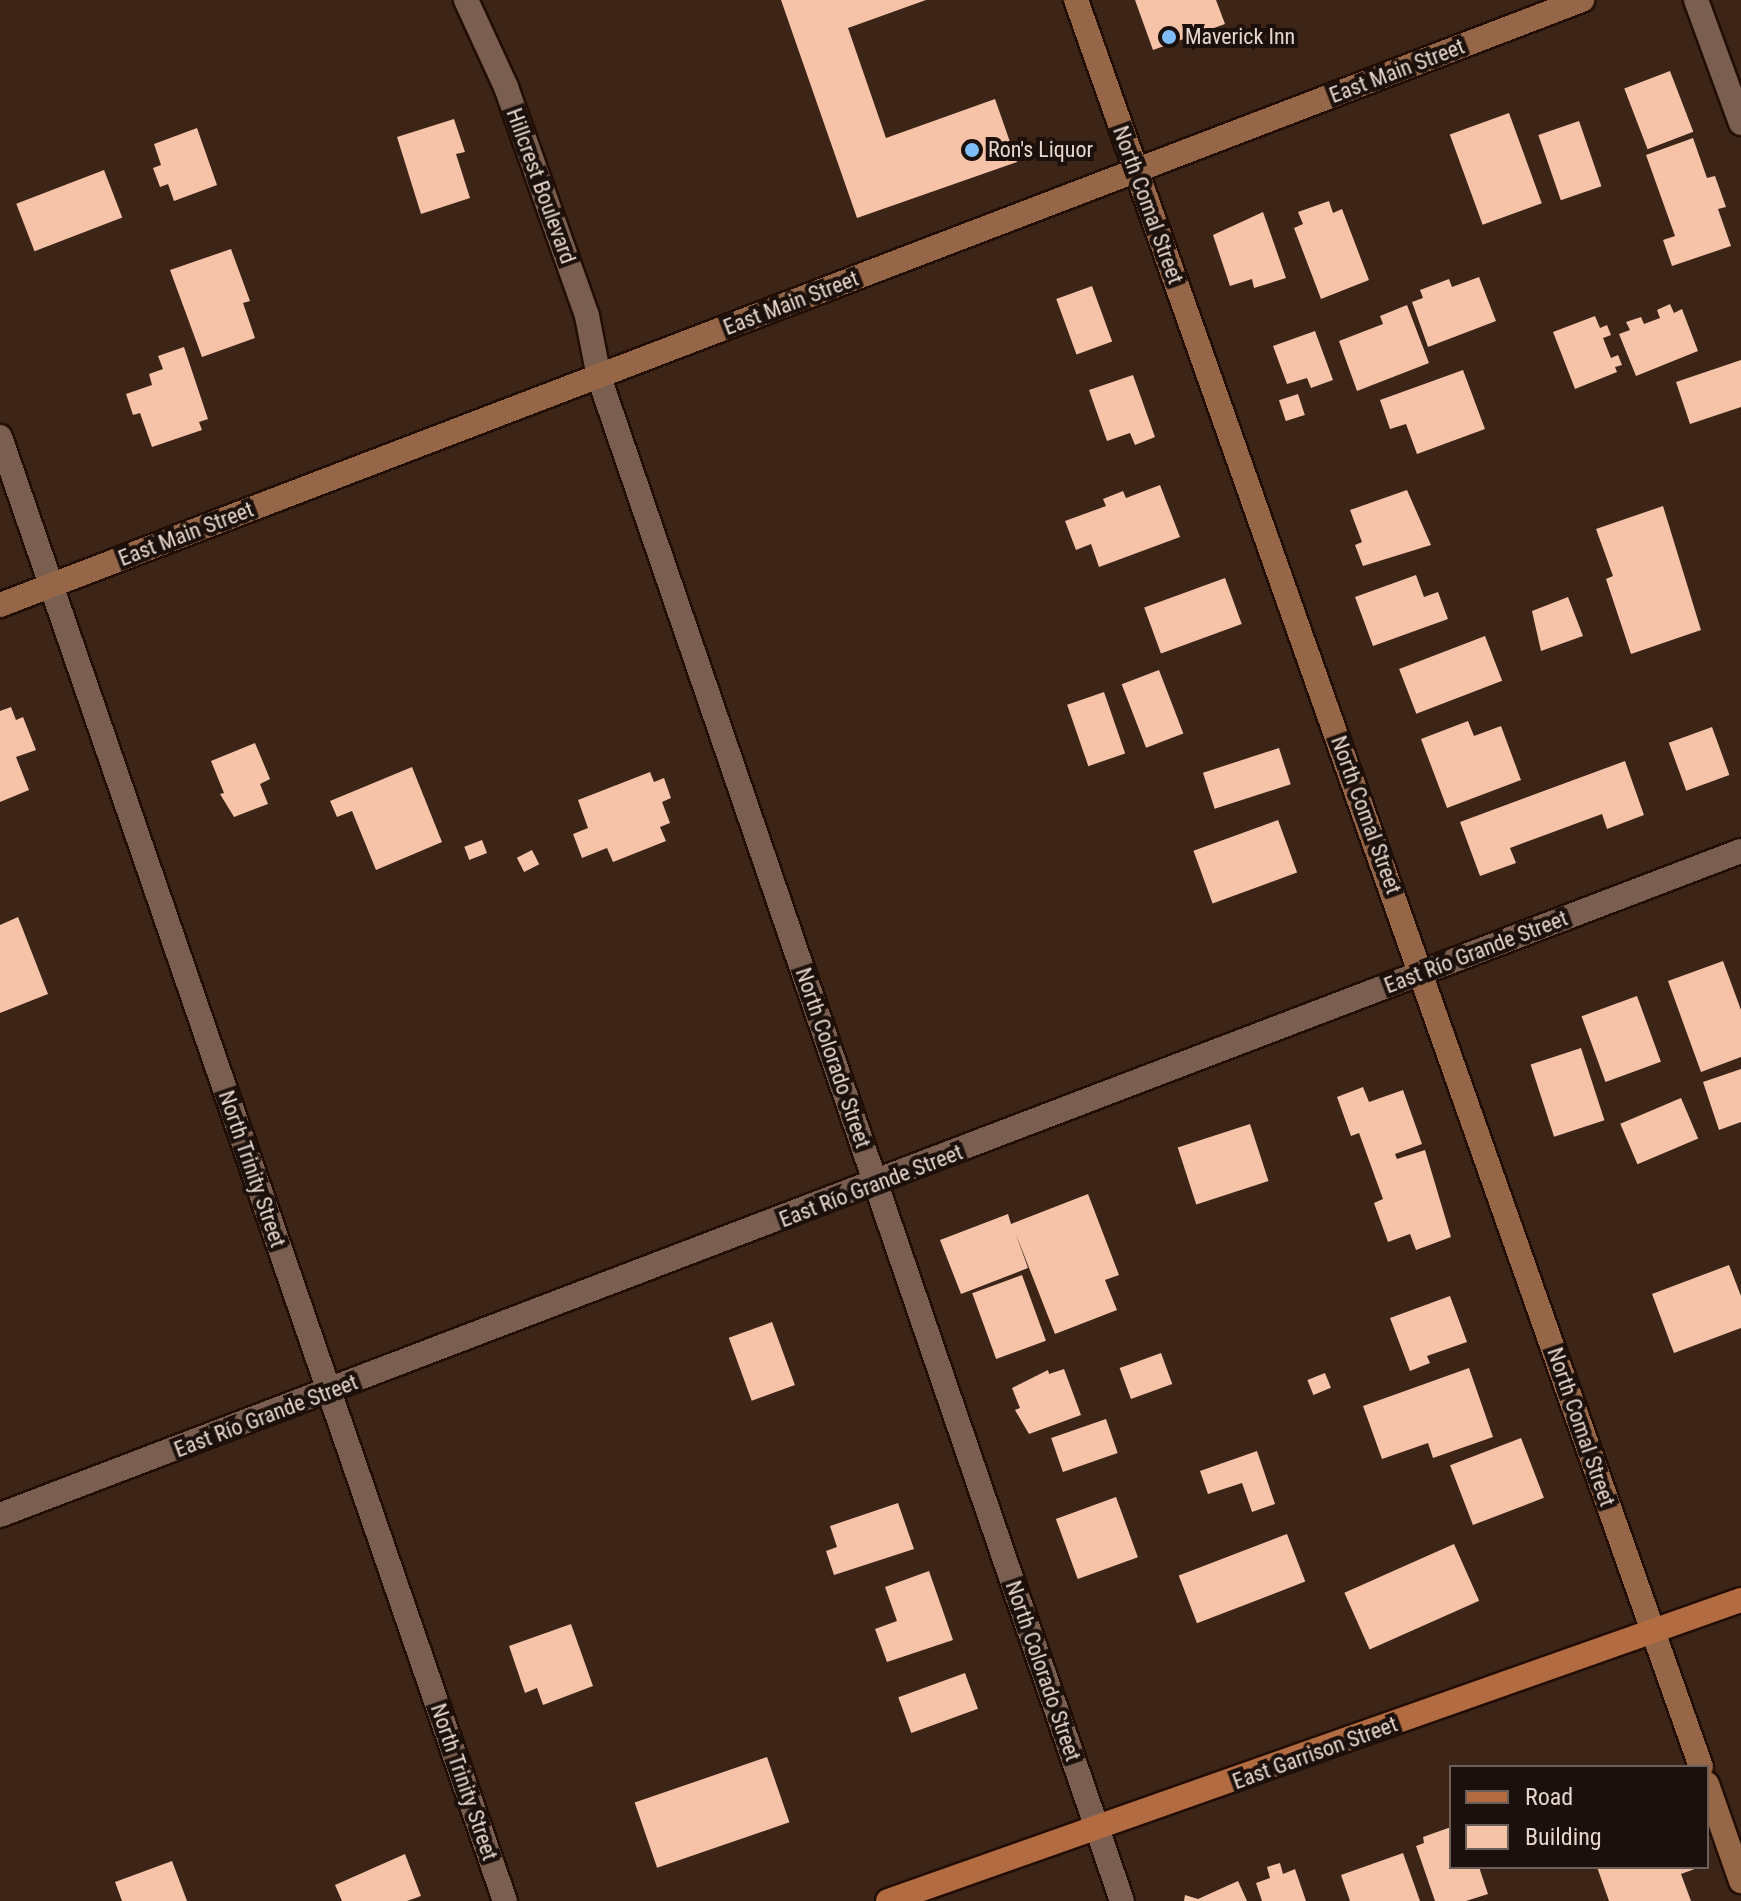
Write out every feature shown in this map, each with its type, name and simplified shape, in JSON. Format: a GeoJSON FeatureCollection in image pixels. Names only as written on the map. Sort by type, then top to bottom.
{"type":"FeatureCollection","features":[{"type":"Feature","properties":{"kind":"main road","name":"East Garrison Street"},"geometry":{"type":"LineString","coordinates":[[888,1901],[1097,1831],[1741,1600]]}},
{"type":"Feature","properties":{"kind":"street","name":"Hillcrest Boulevard"},"geometry":{"type":"LineString","coordinates":[[466,0],[516,116],[587,316],[599,377]]}},
{"type":"Feature","properties":{"kind":"street","name":"North Comal Street"},"geometry":{"type":"LineString","coordinates":[[1076,0],[1700,1765]]}},
{"type":"Feature","properties":{"kind":"street","name":"East Main Street"},"geometry":{"type":"LineString","coordinates":[[0,605],[1582,0]]}},
{"type":"Feature","properties":{"kind":"street"},"geometry":{"type":"LineString","coordinates":[[1696,0],[1741,123]]}},
{"type":"Feature","properties":{"kind":"street","name":"North Colorado Street"},"geometry":{"type":"LineString","coordinates":[[599,377],[1122,1901]]}},
{"type":"Feature","properties":{"kind":"street","name":"North Trinity Street"},"geometry":{"type":"LineString","coordinates":[[0,437],[505,1901]]}},
{"type":"Feature","properties":{"kind":"street","name":"East Río Grande Street"},"geometry":{"type":"LineString","coordinates":[[0,1515],[876,1184],[1741,851]]}},
{"type":"Feature","properties":{"kind":"street"},"geometry":{"type":"LineString","coordinates":[[1709,1790],[1741,1881]]}},
{"type":"Feature","properties":{"kind":"building"},"geometry":{"type":"Polygon","coordinates":[[[781,0],[926,0],[848,28],[886,138],[995,99],[1017,162],[857,218],[781,0]]]}},
{"type":"Feature","properties":{"kind":"building","name":"Maverick Inn"},"geometry":{"type":"Polygon","coordinates":[[[1135,0],[1216,0],[1225,24],[1153,50],[1135,0]]]}},
{"type":"Feature","properties":{"kind":"building"},"geometry":{"type":"Polygon","coordinates":[[[1670,71],[1693,132],[1648,149],[1624,89],[1670,71]]]}},
{"type":"Feature","properties":{"kind":"building"},"geometry":{"type":"Polygon","coordinates":[[[1509,113],[1542,203],[1483,225],[1450,135],[1509,113]]]}},
{"type":"Feature","properties":{"kind":"building"},"geometry":{"type":"Polygon","coordinates":[[[454,119],[465,152],[456,154],[470,198],[421,214],[397,137],[454,119]]]}},
{"type":"Feature","properties":{"kind":"building"},"geometry":{"type":"Polygon","coordinates":[[[1579,121],[1601,186],[1561,200],[1538,135],[1579,121]]]}},
{"type":"Feature","properties":{"kind":"building"},"geometry":{"type":"Polygon","coordinates":[[[197,128],[217,185],[174,201],[168,184],[160,187],[153,168],[161,165],[154,144],[197,128]]]}},
{"type":"Feature","properties":{"kind":"building"},"geometry":{"type":"Polygon","coordinates":[[[1693,138],[1707,178],[1715,176],[1726,207],[1718,209],[1731,246],[1672,266],[1663,240],[1675,236],[1646,155],[1693,138]]]}},
{"type":"Feature","properties":{"kind":"building"},"geometry":{"type":"Polygon","coordinates":[[[104,170],[122,218],[35,251],[16,204],[104,170]]]}},
{"type":"Feature","properties":{"kind":"building"},"geometry":{"type":"Polygon","coordinates":[[[1329,201],[1333,213],[1342,209],[1369,280],[1321,299],[1294,228],[1303,224],[1298,212],[1329,201]]]}},
{"type":"Feature","properties":{"kind":"building"},"geometry":{"type":"Polygon","coordinates":[[[1263,212],[1286,278],[1254,288],[1252,279],[1230,286],[1213,235],[1263,212]]]}},
{"type":"Feature","properties":{"kind":"building"},"geometry":{"type":"Polygon","coordinates":[[[231,249],[250,301],[243,303],[255,338],[202,357],[170,270],[231,249]]]}},
{"type":"Feature","properties":{"kind":"building"},"geometry":{"type":"Polygon","coordinates":[[[1479,277],[1496,321],[1428,347],[1412,302],[1423,298],[1420,290],[1449,279],[1452,287],[1479,277]]]}},
{"type":"Feature","properties":{"kind":"building"},"geometry":{"type":"Polygon","coordinates":[[[1092,286],[1112,341],[1076,354],[1056,299],[1092,286]]]}},
{"type":"Feature","properties":{"kind":"building"},"geometry":{"type":"Polygon","coordinates":[[[1670,304],[1674,313],[1682,309],[1698,351],[1636,376],[1619,334],[1630,330],[1626,322],[1641,317],[1644,324],[1660,318],[1657,310],[1670,304]]]}},
{"type":"Feature","properties":{"kind":"building"},"geometry":{"type":"Polygon","coordinates":[[[1407,305],[1429,363],[1357,391],[1339,341],[1383,324],[1380,316],[1407,305]]]}},
{"type":"Feature","properties":{"kind":"building"},"geometry":{"type":"Polygon","coordinates":[[[1595,316],[1600,328],[1607,325],[1611,335],[1603,338],[1611,358],[1618,355],[1622,365],[1615,367],[1617,372],[1575,389],[1553,332],[1595,316]]]}},
{"type":"Feature","properties":{"kind":"building"},"geometry":{"type":"Polygon","coordinates":[[[1315,331],[1333,380],[1311,388],[1307,378],[1287,384],[1273,346],[1315,331]]]}},
{"type":"Feature","properties":{"kind":"building"},"geometry":{"type":"Polygon","coordinates":[[[184,347],[208,419],[199,422],[202,430],[152,447],[140,413],[133,415],[126,394],[152,385],[149,374],[163,369],[158,356],[184,347]]]}},
{"type":"Feature","properties":{"kind":"building"},"geometry":{"type":"Polygon","coordinates":[[[1741,360],[1741,407],[1690,424],[1676,382],[1741,360]]]}},
{"type":"Feature","properties":{"kind":"building"},"geometry":{"type":"Polygon","coordinates":[[[1463,370],[1485,429],[1417,454],[1406,424],[1390,429],[1380,400],[1463,370]]]}},
{"type":"Feature","properties":{"kind":"building"},"geometry":{"type":"Polygon","coordinates":[[[1133,375],[1155,437],[1135,445],[1130,433],[1107,441],[1089,390],[1133,375]]]}},
{"type":"Feature","properties":{"kind":"building"},"geometry":{"type":"Polygon","coordinates":[[[1298,394],[1305,415],[1286,421],[1279,400],[1298,394]]]}},
{"type":"Feature","properties":{"kind":"building"},"geometry":{"type":"Polygon","coordinates":[[[1160,485],[1180,537],[1099,567],[1091,544],[1076,550],[1065,521],[1106,506],[1103,499],[1123,491],[1126,498],[1160,485]]]}},
{"type":"Feature","properties":{"kind":"building"},"geometry":{"type":"Polygon","coordinates":[[[1407,490],[1431,545],[1363,566],[1355,545],[1362,542],[1350,510],[1407,490]]]}},
{"type":"Feature","properties":{"kind":"building"},"geometry":{"type":"Polygon","coordinates":[[[1663,506],[1701,630],[1631,654],[1606,579],[1613,576],[1596,529],[1663,506]]]}},
{"type":"Feature","properties":{"kind":"building"},"geometry":{"type":"Polygon","coordinates":[[[1416,575],[1424,597],[1438,592],[1448,619],[1373,646],[1355,597],[1416,575]]]}},
{"type":"Feature","properties":{"kind":"building"},"geometry":{"type":"Polygon","coordinates":[[[1225,578],[1242,624],[1161,653],[1144,607],[1225,578]]]}},
{"type":"Feature","properties":{"kind":"building"},"geometry":{"type":"Polygon","coordinates":[[[1568,597],[1583,636],[1541,651],[1532,611],[1568,597]]]}},
{"type":"Feature","properties":{"kind":"building"},"geometry":{"type":"Polygon","coordinates":[[[1485,636],[1502,681],[1416,714],[1399,669],[1485,636]]]}},
{"type":"Feature","properties":{"kind":"building"},"geometry":{"type":"Polygon","coordinates":[[[1159,670],[1183,733],[1146,748],[1122,684],[1159,670]]]}},
{"type":"Feature","properties":{"kind":"building"},"geometry":{"type":"Polygon","coordinates":[[[1104,692],[1125,753],[1088,766],[1067,705],[1104,692]]]}},
{"type":"Feature","properties":{"kind":"building"},"geometry":{"type":"Polygon","coordinates":[[[11,707],[16,720],[23,717],[36,750],[16,757],[29,790],[0,802],[0,711],[11,707]]]}},
{"type":"Feature","properties":{"kind":"building"},"geometry":{"type":"Polygon","coordinates":[[[1468,721],[1474,736],[1501,726],[1521,780],[1447,808],[1421,739],[1468,721]]]}},
{"type":"Feature","properties":{"kind":"building"},"geometry":{"type":"Polygon","coordinates":[[[1712,727],[1729,775],[1686,791],[1669,743],[1712,727]]]}},
{"type":"Feature","properties":{"kind":"building"},"geometry":{"type":"Polygon","coordinates":[[[255,743],[270,779],[260,784],[268,804],[234,817],[220,794],[224,793],[211,761],[255,743]]]}},
{"type":"Feature","properties":{"kind":"building"},"geometry":{"type":"Polygon","coordinates":[[[1279,748],[1291,784],[1215,809],[1203,773],[1279,748]]]}},
{"type":"Feature","properties":{"kind":"building"},"geometry":{"type":"Polygon","coordinates":[[[1625,761],[1644,815],[1607,829],[1602,814],[1510,848],[1516,863],[1480,876],[1460,822],[1625,761]]]}},
{"type":"Feature","properties":{"kind":"building"},"geometry":{"type":"Polygon","coordinates":[[[412,767],[442,842],[376,870],[352,811],[337,817],[330,801],[412,767]]]}},
{"type":"Feature","properties":{"kind":"building"},"geometry":{"type":"Polygon","coordinates":[[[650,772],[654,782],[664,778],[671,798],[662,802],[670,823],[660,827],[666,841],[613,862],[607,848],[582,858],[573,834],[588,828],[578,800],[650,772]]]}},
{"type":"Feature","properties":{"kind":"building"},"geometry":{"type":"Polygon","coordinates":[[[1278,820],[1297,873],[1213,903],[1193,851],[1278,820]]]}},
{"type":"Feature","properties":{"kind":"building"},"geometry":{"type":"Polygon","coordinates":[[[482,840],[487,853],[469,860],[464,847],[482,840]]]}},
{"type":"Feature","properties":{"kind":"building"},"geometry":{"type":"Polygon","coordinates":[[[532,850],[539,864],[524,872],[517,858],[532,850]]]}},
{"type":"Feature","properties":{"kind":"building"},"geometry":{"type":"Polygon","coordinates":[[[18,917],[48,994],[0,1013],[0,925],[18,917]]]}},
{"type":"Feature","properties":{"kind":"building"},"geometry":{"type":"Polygon","coordinates":[[[1723,961],[1741,1010],[1741,1057],[1701,1072],[1668,981],[1723,961]]]}},
{"type":"Feature","properties":{"kind":"building"},"geometry":{"type":"Polygon","coordinates":[[[1637,996],[1661,1062],[1605,1082],[1582,1016],[1637,996]]]}},
{"type":"Feature","properties":{"kind":"building"},"geometry":{"type":"Polygon","coordinates":[[[1581,1048],[1604,1120],[1554,1137],[1531,1064],[1581,1048]]]}},
{"type":"Feature","properties":{"kind":"building"},"geometry":{"type":"Polygon","coordinates":[[[1741,1069],[1741,1122],[1719,1130],[1703,1082],[1741,1069]]]}},
{"type":"Feature","properties":{"kind":"building"},"geometry":{"type":"Polygon","coordinates":[[[1363,1087],[1369,1102],[1403,1090],[1422,1144],[1395,1154],[1397,1159],[1425,1150],[1451,1237],[1416,1250],[1410,1234],[1388,1242],[1374,1203],[1383,1199],[1359,1133],[1351,1136],[1337,1097],[1363,1087]]]}},
{"type":"Feature","properties":{"kind":"building"},"geometry":{"type":"Polygon","coordinates":[[[1681,1098],[1698,1139],[1637,1164],[1620,1124],[1681,1098]]]}},
{"type":"Feature","properties":{"kind":"building"},"geometry":{"type":"Polygon","coordinates":[[[1250,1124],[1269,1181],[1196,1205],[1178,1147],[1250,1124]]]}},
{"type":"Feature","properties":{"kind":"building"},"geometry":{"type":"Polygon","coordinates":[[[1088,1194],[1119,1275],[1105,1280],[1117,1310],[1055,1334],[1015,1232],[1028,1268],[961,1294],[940,1240],[1008,1214],[1011,1224],[1088,1194]]]}},
{"type":"Feature","properties":{"kind":"building"},"geometry":{"type":"Polygon","coordinates":[[[1729,1265],[1741,1296],[1741,1328],[1674,1353],[1652,1294],[1729,1265]]]}},
{"type":"Feature","properties":{"kind":"building"},"geometry":{"type":"Polygon","coordinates":[[[1022,1275],[1046,1341],[996,1359],[972,1293],[1022,1275]]]}},
{"type":"Feature","properties":{"kind":"building"},"geometry":{"type":"Polygon","coordinates":[[[1450,1296],[1467,1342],[1427,1356],[1430,1363],[1410,1371],[1390,1318],[1450,1296]]]}},
{"type":"Feature","properties":{"kind":"building"},"geometry":{"type":"Polygon","coordinates":[[[772,1322],[795,1385],[752,1401],[729,1338],[772,1322]]]}},
{"type":"Feature","properties":{"kind":"building"},"geometry":{"type":"Polygon","coordinates":[[[1161,1353],[1172,1384],[1131,1399],[1120,1368],[1161,1353]]]}},
{"type":"Feature","properties":{"kind":"building"},"geometry":{"type":"Polygon","coordinates":[[[1469,1368],[1493,1437],[1433,1458],[1428,1443],[1382,1459],[1363,1406],[1469,1368]]]}},
{"type":"Feature","properties":{"kind":"building"},"geometry":{"type":"Polygon","coordinates":[[[1064,1369],[1081,1415],[1029,1434],[1015,1410],[1020,1408],[1012,1388],[1048,1370],[1049,1374],[1064,1369]]]}},
{"type":"Feature","properties":{"kind":"building"},"geometry":{"type":"Polygon","coordinates":[[[1325,1373],[1331,1388],[1313,1395],[1307,1380],[1325,1373]]]}},
{"type":"Feature","properties":{"kind":"building"},"geometry":{"type":"Polygon","coordinates":[[[1106,1419],[1118,1453],[1063,1472],[1051,1438],[1106,1419]]]}},
{"type":"Feature","properties":{"kind":"building"},"geometry":{"type":"Polygon","coordinates":[[[1521,1438],[1544,1498],[1473,1525],[1450,1465],[1521,1438]]]}},
{"type":"Feature","properties":{"kind":"building"},"geometry":{"type":"Polygon","coordinates":[[[1257,1451],[1275,1504],[1252,1512],[1242,1483],[1208,1494],[1200,1471],[1257,1451]]]}},
{"type":"Feature","properties":{"kind":"building"},"geometry":{"type":"Polygon","coordinates":[[[1116,1497],[1138,1557],[1078,1579],[1056,1519],[1116,1497]]]}},
{"type":"Feature","properties":{"kind":"building"},"geometry":{"type":"Polygon","coordinates":[[[898,1503],[914,1549],[834,1575],[826,1551],[837,1547],[830,1526],[898,1503]]]}},
{"type":"Feature","properties":{"kind":"building"},"geometry":{"type":"Polygon","coordinates":[[[1287,1534],[1305,1582],[1197,1623],[1179,1576],[1287,1534]]]}},
{"type":"Feature","properties":{"kind":"building"},"geometry":{"type":"Polygon","coordinates":[[[1454,1544],[1479,1601],[1370,1649],[1344,1593],[1454,1544]]]}},
{"type":"Feature","properties":{"kind":"building"},"geometry":{"type":"Polygon","coordinates":[[[929,1571],[953,1640],[887,1662],[875,1629],[897,1621],[885,1587],[929,1571]]]}},
{"type":"Feature","properties":{"kind":"building"},"geometry":{"type":"Polygon","coordinates":[[[571,1624],[593,1686],[543,1705],[537,1688],[525,1693],[509,1646],[571,1624]]]}},
{"type":"Feature","properties":{"kind":"building"},"geometry":{"type":"Polygon","coordinates":[[[965,1673],[978,1709],[911,1733],[898,1697],[965,1673]]]}},
{"type":"Feature","properties":{"kind":"building"},"geometry":{"type":"Polygon","coordinates":[[[767,1757],[789,1822],[657,1868],[635,1803],[767,1757]]]}},
{"type":"Feature","properties":{"kind":"building"},"geometry":{"type":"Polygon","coordinates":[[[1449,1828],[1449,1869],[1480,1869],[1488,1894],[1466,1901],[1435,1901],[1416,1846],[1424,1843],[1423,1837],[1449,1828]]]}},
{"type":"Feature","properties":{"kind":"building"},"geometry":{"type":"Polygon","coordinates":[[[1403,1853],[1420,1901],[1350,1901],[1341,1875],[1403,1853]]]}},
{"type":"Feature","properties":{"kind":"building"},"geometry":{"type":"Polygon","coordinates":[[[405,1854],[421,1896],[407,1901],[342,1901],[335,1885],[405,1854]]]}},
{"type":"Feature","properties":{"kind":"building"},"geometry":{"type":"Polygon","coordinates":[[[172,1861],[187,1901],[122,1901],[115,1882],[172,1861]]]}},
{"type":"Feature","properties":{"kind":"building"},"geometry":{"type":"Polygon","coordinates":[[[1280,1863],[1283,1874],[1295,1869],[1306,1901],[1262,1901],[1256,1883],[1270,1878],[1267,1867],[1280,1863]]]}},
{"type":"Feature","properties":{"kind":"building"},"geometry":{"type":"Polygon","coordinates":[[[1598,1869],[1695,1869],[1681,1874],[1691,1901],[1609,1901],[1598,1869]]]}},
{"type":"Feature","properties":{"kind":"building"},"geometry":{"type":"Polygon","coordinates":[[[1238,1881],[1247,1901],[1184,1901],[1185,1895],[1198,1899],[1238,1881]]]}},
{"type":"Feature","properties":{"kind":"place","name":"Maverick Inn"},"geometry":{"type":"Point","coordinates":[1169,37]}},
{"type":"Feature","properties":{"kind":"place","name":"Ron's Liquor"},"geometry":{"type":"Point","coordinates":[972,150]}}]}
